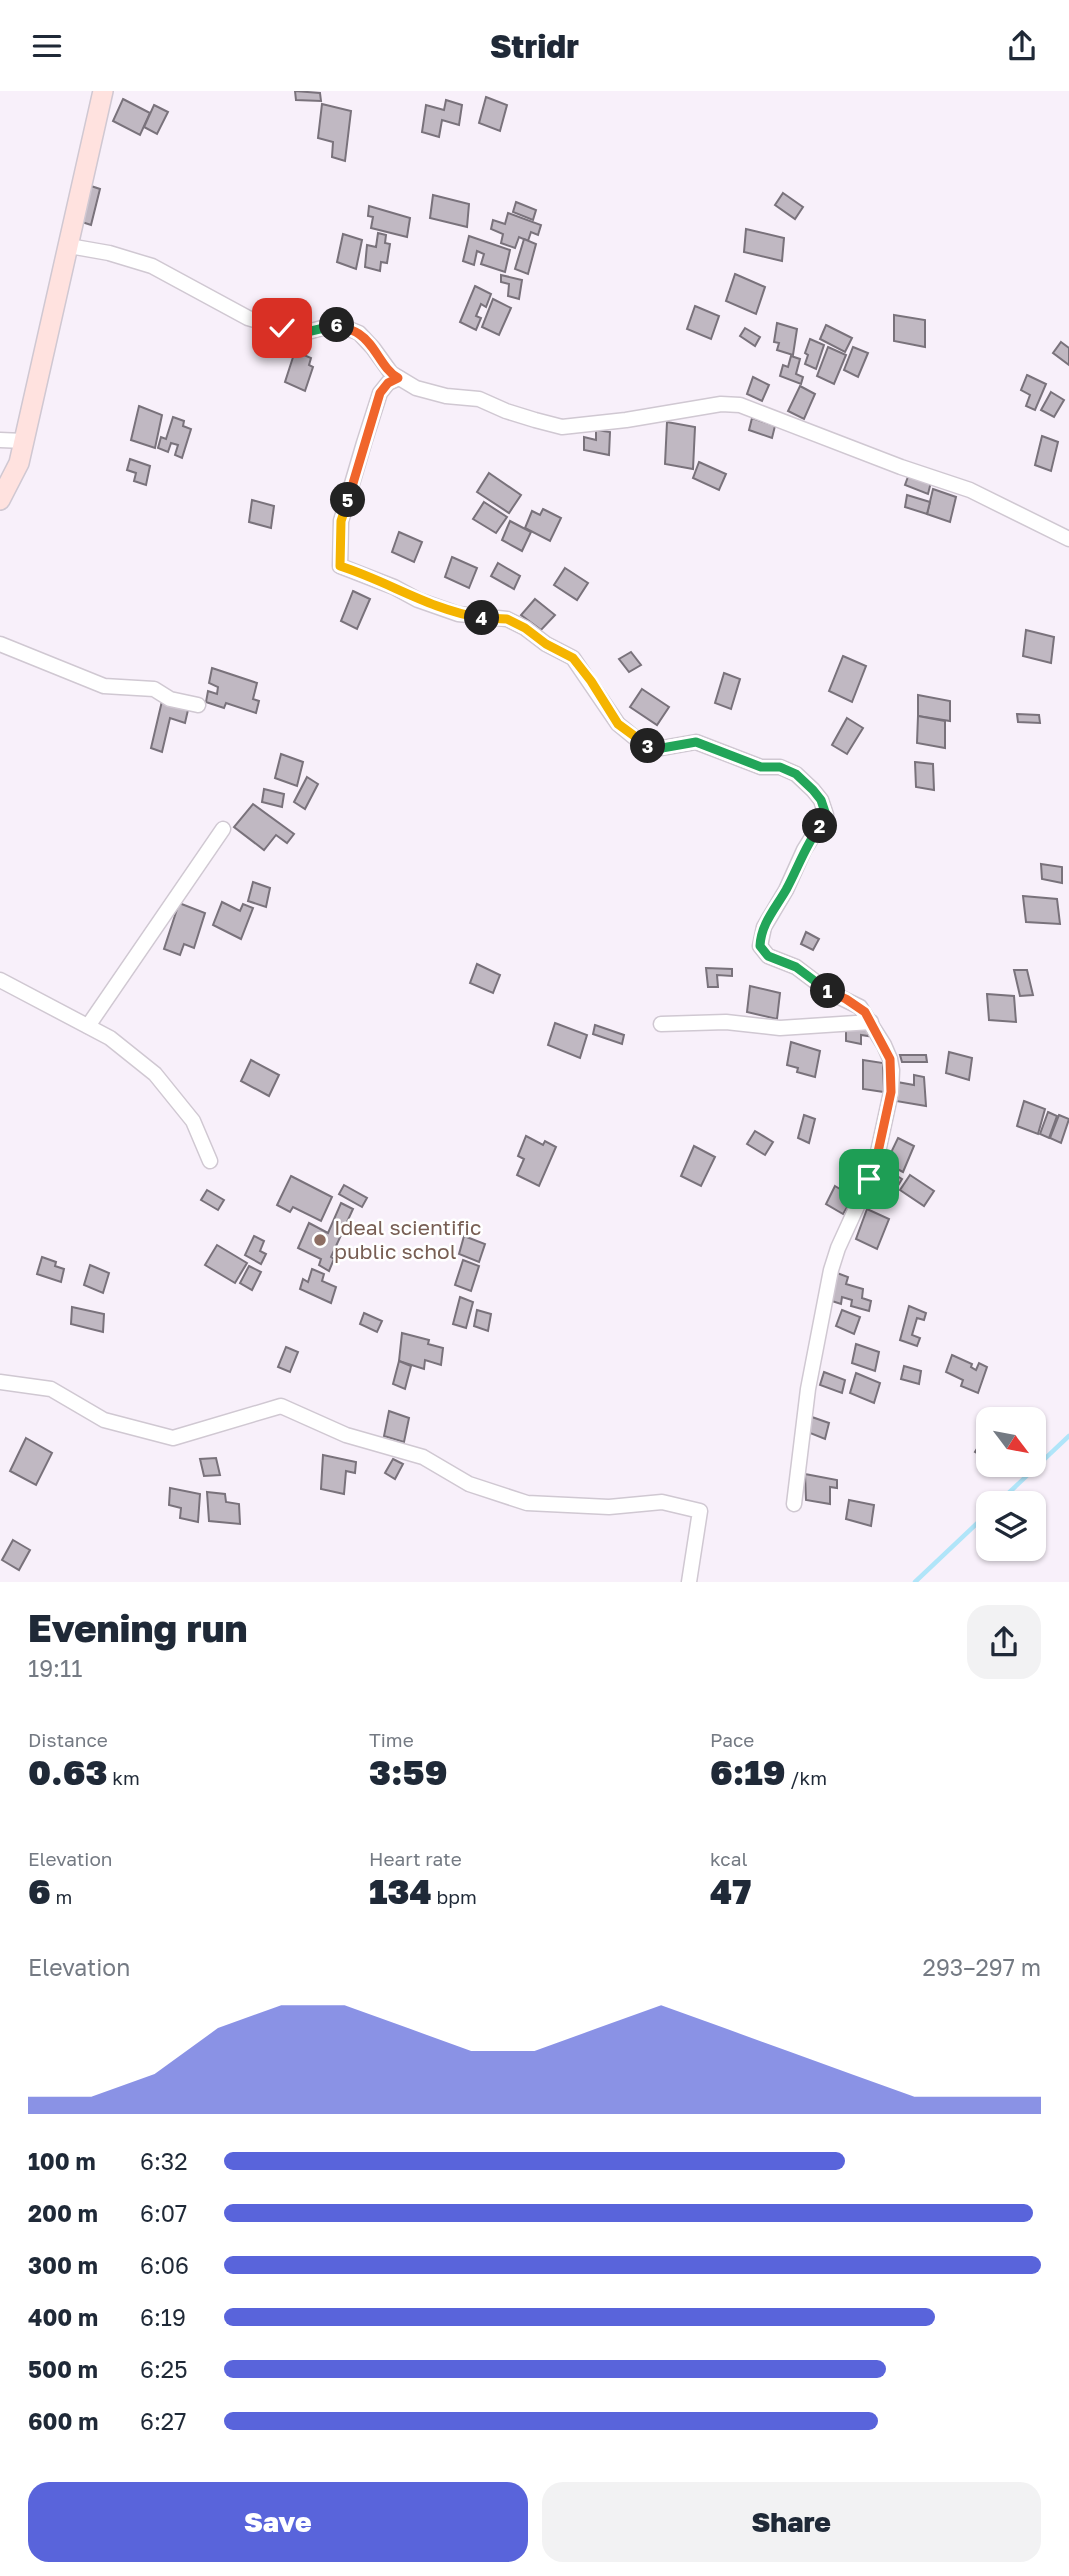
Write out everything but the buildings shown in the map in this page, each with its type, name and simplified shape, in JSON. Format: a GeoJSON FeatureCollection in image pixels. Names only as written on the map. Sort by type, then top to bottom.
{"type":"FeatureCollection","features":[{"type":"Feature","properties":{"kind":"main road"},"geometry":{"type":"LineString","coordinates":[[0,500],[19,463],[103,91]]}},
{"type":"Feature","properties":{"kind":"street"},"geometry":{"type":"LineString","coordinates":[[69,246],[152,265],[248,318],[282,328],[311,331],[337,324],[359,333],[391,373],[416,388],[479,399],[506,411],[562,427],[626,420],[721,404],[740,405],[901,467],[970,490],[1069,539]]}},
{"type":"Feature","properties":{"kind":"street"},"geometry":{"type":"LineString","coordinates":[[398,378],[388,383],[380,393],[368,431],[341,521],[340,566],[448,610],[485,618],[507,619],[525,628],[546,644],[573,658],[618,724],[650,747],[662,748],[696,742],[761,767],[780,767],[796,774],[821,800],[826,815],[804,850],[786,890],[768,919],[760,937],[760,946],[768,956],[796,967],[829,992],[860,1007],[890,1059],[891,1092],[878,1152],[831,1270],[808,1389],[794,1504]]}},
{"type":"Feature","properties":{"kind":"street"},"geometry":{"type":"LineString","coordinates":[[0,440],[24,441]]}},
{"type":"Feature","properties":{"kind":"street"},"geometry":{"type":"LineString","coordinates":[[0,644],[104,686],[154,689],[170,699],[198,705]]}},
{"type":"Feature","properties":{"kind":"street"},"geometry":{"type":"LineString","coordinates":[[88,1026],[223,829]]}},
{"type":"Feature","properties":{"kind":"street"},"geometry":{"type":"LineString","coordinates":[[0,980],[110,1038],[155,1074],[193,1121],[210,1161]]}},
{"type":"Feature","properties":{"kind":"street"},"geometry":{"type":"LineString","coordinates":[[661,1024],[726,1021],[780,1028],[871,1023]]}},
{"type":"Feature","properties":{"kind":"street"},"geometry":{"type":"LineString","coordinates":[[0,1383],[51,1389],[104,1420],[173,1438],[281,1406],[346,1435],[423,1457],[469,1484],[527,1503],[609,1507],[662,1502],[700,1511],[689,1582]]}},
{"type":"Feature","properties":{"kind":"waterway"},"geometry":{"type":"LineString","coordinates":[[1011,1491],[1069,1436]]}},
{"type":"Feature","properties":{"kind":"waterway"},"geometry":{"type":"LineString","coordinates":[[915,1582],[976,1524]]}},
{"type":"Feature","properties":{"kind":"place","name":"Ideal scientific public schol"},"geometry":{"type":"Point","coordinates":[320,1240]}},
{"type":"Feature","properties":{"kind":"route"},"geometry":{"type":"LineString","coordinates":[[282,328],[311,331],[337,324],[359,333],[398,378],[388,383],[380,393],[364,443],[341,521],[340,566],[394,587],[418,600],[458,614],[507,619],[525,628],[546,644],[573,658],[618,724],[650,747],[662,748],[696,742],[761,767],[780,767],[796,774],[821,800],[826,815],[804,850],[786,890],[768,919],[760,937],[760,946],[768,956],[796,967],[829,992],[860,1007],[884,1045],[890,1059],[891,1092],[878,1152],[869,1179]]}}]}
